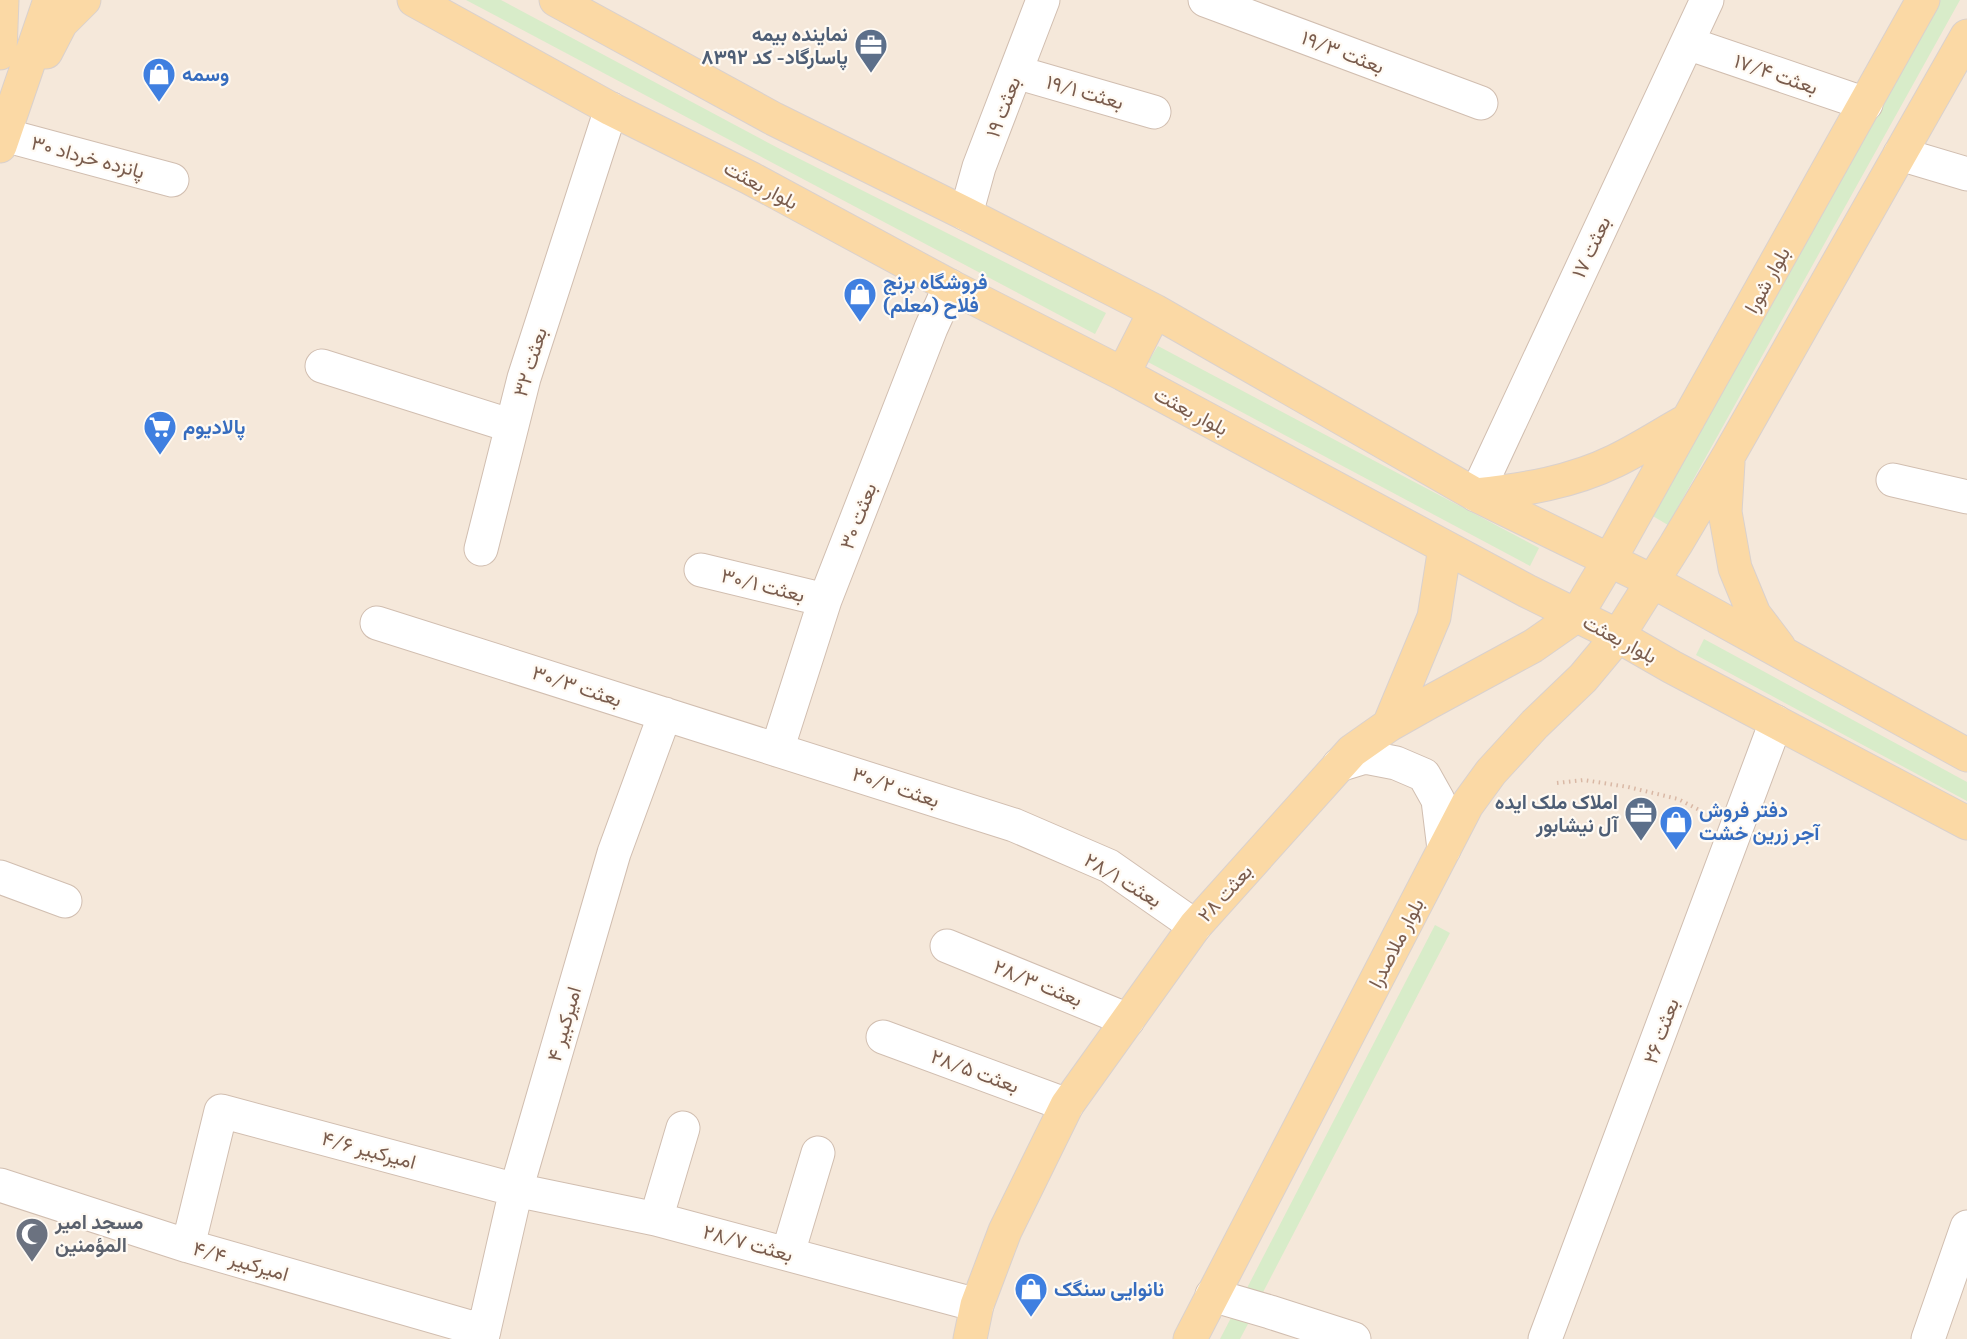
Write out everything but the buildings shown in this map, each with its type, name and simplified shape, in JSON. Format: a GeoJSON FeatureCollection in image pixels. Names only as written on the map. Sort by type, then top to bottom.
{"type":"FeatureCollection","features":[{"type":"Feature","properties":{"kind":"main road"},"geometry":{"type":"LineString","coordinates":[[0,53],[2,0]]}},
{"type":"Feature","properties":{"kind":"main road"},"geometry":{"type":"LineString","coordinates":[[4,135],[50,0]]}},
{"type":"Feature","properties":{"kind":"main road"},"geometry":{"type":"LineString","coordinates":[[4,135],[61,23],[84,0]]}},
{"type":"Feature","properties":{"kind":"main road","name":"بلوار بعثت"},"geometry":{"type":"LineString","coordinates":[[414,0],[611,109],[750,178],[950,286],[1123,374],[1967,823]]}},
{"type":"Feature","properties":{"kind":"main road"},"geometry":{"type":"LineString","coordinates":[[556,0],[774,119],[1155,311],[1476,495],[1652,581],[1967,755]]}},
{"type":"Feature","properties":{"kind":"main road","name":"بلوار شورا"},"geometry":{"type":"LineString","coordinates":[[1610,559],[1923,0]]}},
{"type":"Feature","properties":{"kind":"main road"},"geometry":{"type":"LineString","coordinates":[[1652,581],[1729,455],[1967,36]]}},
{"type":"Feature","properties":{"kind":"main road"},"geometry":{"type":"LineString","coordinates":[[1123,374],[1155,311]]}},
{"type":"Feature","properties":{"kind":"main road"},"geometry":{"type":"LineString","coordinates":[[1476,495],[1521,490],[1591,471],[1616,461],[1690,419]]}},
{"type":"Feature","properties":{"kind":"main road"},"geometry":{"type":"LineString","coordinates":[[1729,455],[1725,512],[1735,568],[1754,614],[1783,654]]}},
{"type":"Feature","properties":{"kind":"main road"},"geometry":{"type":"LineString","coordinates":[[1389,725],[1434,617],[1445,547]]}},
{"type":"Feature","properties":{"kind":"main road","name":"بعثت ۲۸"},"geometry":{"type":"LineString","coordinates":[[970,1339],[977,1305],[1005,1231],[1067,1105],[1196,926],[1352,751],[1389,725],[1533,646],[1576,616],[1610,559]]}},
{"type":"Feature","properties":{"kind":"main road","name":"بلوار ملاصدرا"},"geometry":{"type":"LineString","coordinates":[[1190,1339],[1467,805],[1491,772],[1534,724],[1583,678],[1618,636],[1652,581]]}},
{"type":"Feature","properties":{"kind":"street","name":"بعثت ۱۹"},"geometry":{"type":"LineString","coordinates":[[966,214],[979,167],[1043,0]]}},
{"type":"Feature","properties":{"kind":"street","name":"بعثت ۱۹/۳"},"geometry":{"type":"LineString","coordinates":[[1205,0],[1480,103]]}},
{"type":"Feature","properties":{"kind":"street","name":"بعثت ۱۷"},"geometry":{"type":"LineString","coordinates":[[1476,495],[1707,0]]}},
{"type":"Feature","properties":{"kind":"street","name":"بعثت ۱۷/۴"},"geometry":{"type":"LineString","coordinates":[[1687,43],[1866,104]]}},
{"type":"Feature","properties":{"kind":"street","name":"بعثت ۱۹/۱"},"geometry":{"type":"LineString","coordinates":[[1016,72],[1154,112]]}},
{"type":"Feature","properties":{"kind":"street","name":"بعثت ۳۲"},"geometry":{"type":"LineString","coordinates":[[481,549],[524,378],[611,109]]}},
{"type":"Feature","properties":{"kind":"street","name":"پانزده خرداد ۳۰"},"geometry":{"type":"LineString","coordinates":[[4,135],[172,180]]}},
{"type":"Feature","properties":{"kind":"street"},"geometry":{"type":"LineString","coordinates":[[1900,154],[1967,174]]}},
{"type":"Feature","properties":{"kind":"street","name":"بعثت ۳۰"},"geometry":{"type":"LineString","coordinates":[[777,750],[825,600],[931,328],[950,286]]}},
{"type":"Feature","properties":{"kind":"street"},"geometry":{"type":"LineString","coordinates":[[322,366],[512,426]]}},
{"type":"Feature","properties":{"kind":"street"},"geometry":{"type":"LineString","coordinates":[[1893,480],[1967,497]]}},
{"type":"Feature","properties":{"kind":"street","name":"بعثت ۳۰/۱"},"geometry":{"type":"LineString","coordinates":[[701,570],[825,600]]}},
{"type":"Feature","properties":{"kind":"street","name":"بعثت ۳۰/۳"},"geometry":{"type":"LineString","coordinates":[[377,623],[777,750]]}},
{"type":"Feature","properties":{"kind":"street","name":"امیرکبیر ۴"},"geometry":{"type":"LineString","coordinates":[[483,1335],[516,1190],[614,853],[666,714]]}},
{"type":"Feature","properties":{"kind":"street","name":"بعثت ۲۶"},"geometry":{"type":"LineString","coordinates":[[1545,1339],[1776,722]]}},
{"type":"Feature","properties":{"kind":"street","name":"بعثت ۳۰/۲"},"geometry":{"type":"LineString","coordinates":[[777,750],[1014,825]]}},
{"type":"Feature","properties":{"kind":"street"},"geometry":{"type":"LineString","coordinates":[[1339,765],[1365,757],[1396,763],[1424,775],[1438,800],[1444,849]]}},
{"type":"Feature","properties":{"kind":"street","name":"بعثت ۲۸/۱"},"geometry":{"type":"LineString","coordinates":[[1014,825],[1109,866],[1196,926]]}},
{"type":"Feature","properties":{"kind":"street"},"geometry":{"type":"LineString","coordinates":[[0,877],[65,901]]}},
{"type":"Feature","properties":{"kind":"street","name":"بعثت ۲۸/۳"},"geometry":{"type":"LineString","coordinates":[[947,946],[1128,1020]]}},
{"type":"Feature","properties":{"kind":"street","name":"بعثت ۲۸/۵"},"geometry":{"type":"LineString","coordinates":[[883,1037],[1067,1105]]}},
{"type":"Feature","properties":{"kind":"street","name":"امیرکبیر ۴/۶"},"geometry":{"type":"LineString","coordinates":[[188,1246],[221,1111],[516,1190]]}},
{"type":"Feature","properties":{"kind":"street"},"geometry":{"type":"LineString","coordinates":[[657,1219],[683,1128]]}},
{"type":"Feature","properties":{"kind":"street"},"geometry":{"type":"LineString","coordinates":[[788,1253],[818,1154]]}},
{"type":"Feature","properties":{"kind":"street","name":"امیرکبیر ۴/۴"},"geometry":{"type":"LineString","coordinates":[[0,1185],[188,1246],[483,1335]]}},
{"type":"Feature","properties":{"kind":"street","name":"بعثت ۲۸/۷"},"geometry":{"type":"LineString","coordinates":[[516,1190],[657,1219],[977,1305]]}},
{"type":"Feature","properties":{"kind":"street"},"geometry":{"type":"LineString","coordinates":[[1928,1339],[1967,1227]]}},
{"type":"Feature","properties":{"kind":"street"},"geometry":{"type":"LineString","coordinates":[[1212,1295],[1354,1339]]}},
{"type":"Feature","properties":{"kind":"path"},"geometry":{"type":"LineString","coordinates":[[1557,783],[1584,780],[1628,787],[1678,799],[1708,814],[1734,834]]}},
{"type":"Feature","properties":{"kind":"shaded area"},"geometry":{"type":"Polygon","coordinates":[[[0,0],[1967,0],[1967,1339],[0,1339],[0,0]]]}},
{"type":"Feature","properties":{"kind":"green space"},"geometry":{"type":"Polygon","coordinates":[[[466,0],[501,0],[780,149],[1106,313],[1095,334],[466,0]]]}},
{"type":"Feature","properties":{"kind":"green space"},"geometry":{"type":"Polygon","coordinates":[[[1940,0],[1960,0],[1668,525],[1651,515],[1940,0]]]}},
{"type":"Feature","properties":{"kind":"green space"},"geometry":{"type":"Polygon","coordinates":[[[1158,346],[1539,548],[1530,566],[1148,362],[1158,346]]]}},
{"type":"Feature","properties":{"kind":"green space"},"geometry":{"type":"Polygon","coordinates":[[[1704,639],[1967,782],[1967,801],[1696,655],[1704,639]]]}},
{"type":"Feature","properties":{"kind":"green space"},"geometry":{"type":"Polygon","coordinates":[[[1435,925],[1450,933],[1260,1298],[1246,1290],[1435,925]]]}},
{"type":"Feature","properties":{"kind":"green space"},"geometry":{"type":"Polygon","coordinates":[[[1233,1314],[1249,1322],[1240,1339],[1220,1339],[1233,1314]]]}},
{"type":"Feature","properties":{"kind":"place","name":"نماینده بیمه پاسارگاد- کد ۸۳۹۲"},"geometry":{"type":"Point","coordinates":[871,74]}},
{"type":"Feature","properties":{"kind":"place","name":"وسمه"},"geometry":{"type":"Point","coordinates":[159,103]}},
{"type":"Feature","properties":{"kind":"place","name":"فروشگاه برنج فلاح (معلم)"},"geometry":{"type":"Point","coordinates":[860,323]}},
{"type":"Feature","properties":{"kind":"place","name":"پالادیوم"},"geometry":{"type":"Point","coordinates":[160,456]}},
{"type":"Feature","properties":{"kind":"place","name":"املاک ملک ایده آل نیشابور"},"geometry":{"type":"Point","coordinates":[1641,842]}},
{"type":"Feature","properties":{"kind":"place","name":"دفتر فروش آجر زرین خشت"},"geometry":{"type":"Point","coordinates":[1676,851]}},
{"type":"Feature","properties":{"kind":"place","name":"مسجد امیر المؤمنین"},"geometry":{"type":"Point","coordinates":[32,1263]}},
{"type":"Feature","properties":{"kind":"place","name":"نانوایی سنگک"},"geometry":{"type":"Point","coordinates":[1031,1318]}}]}
